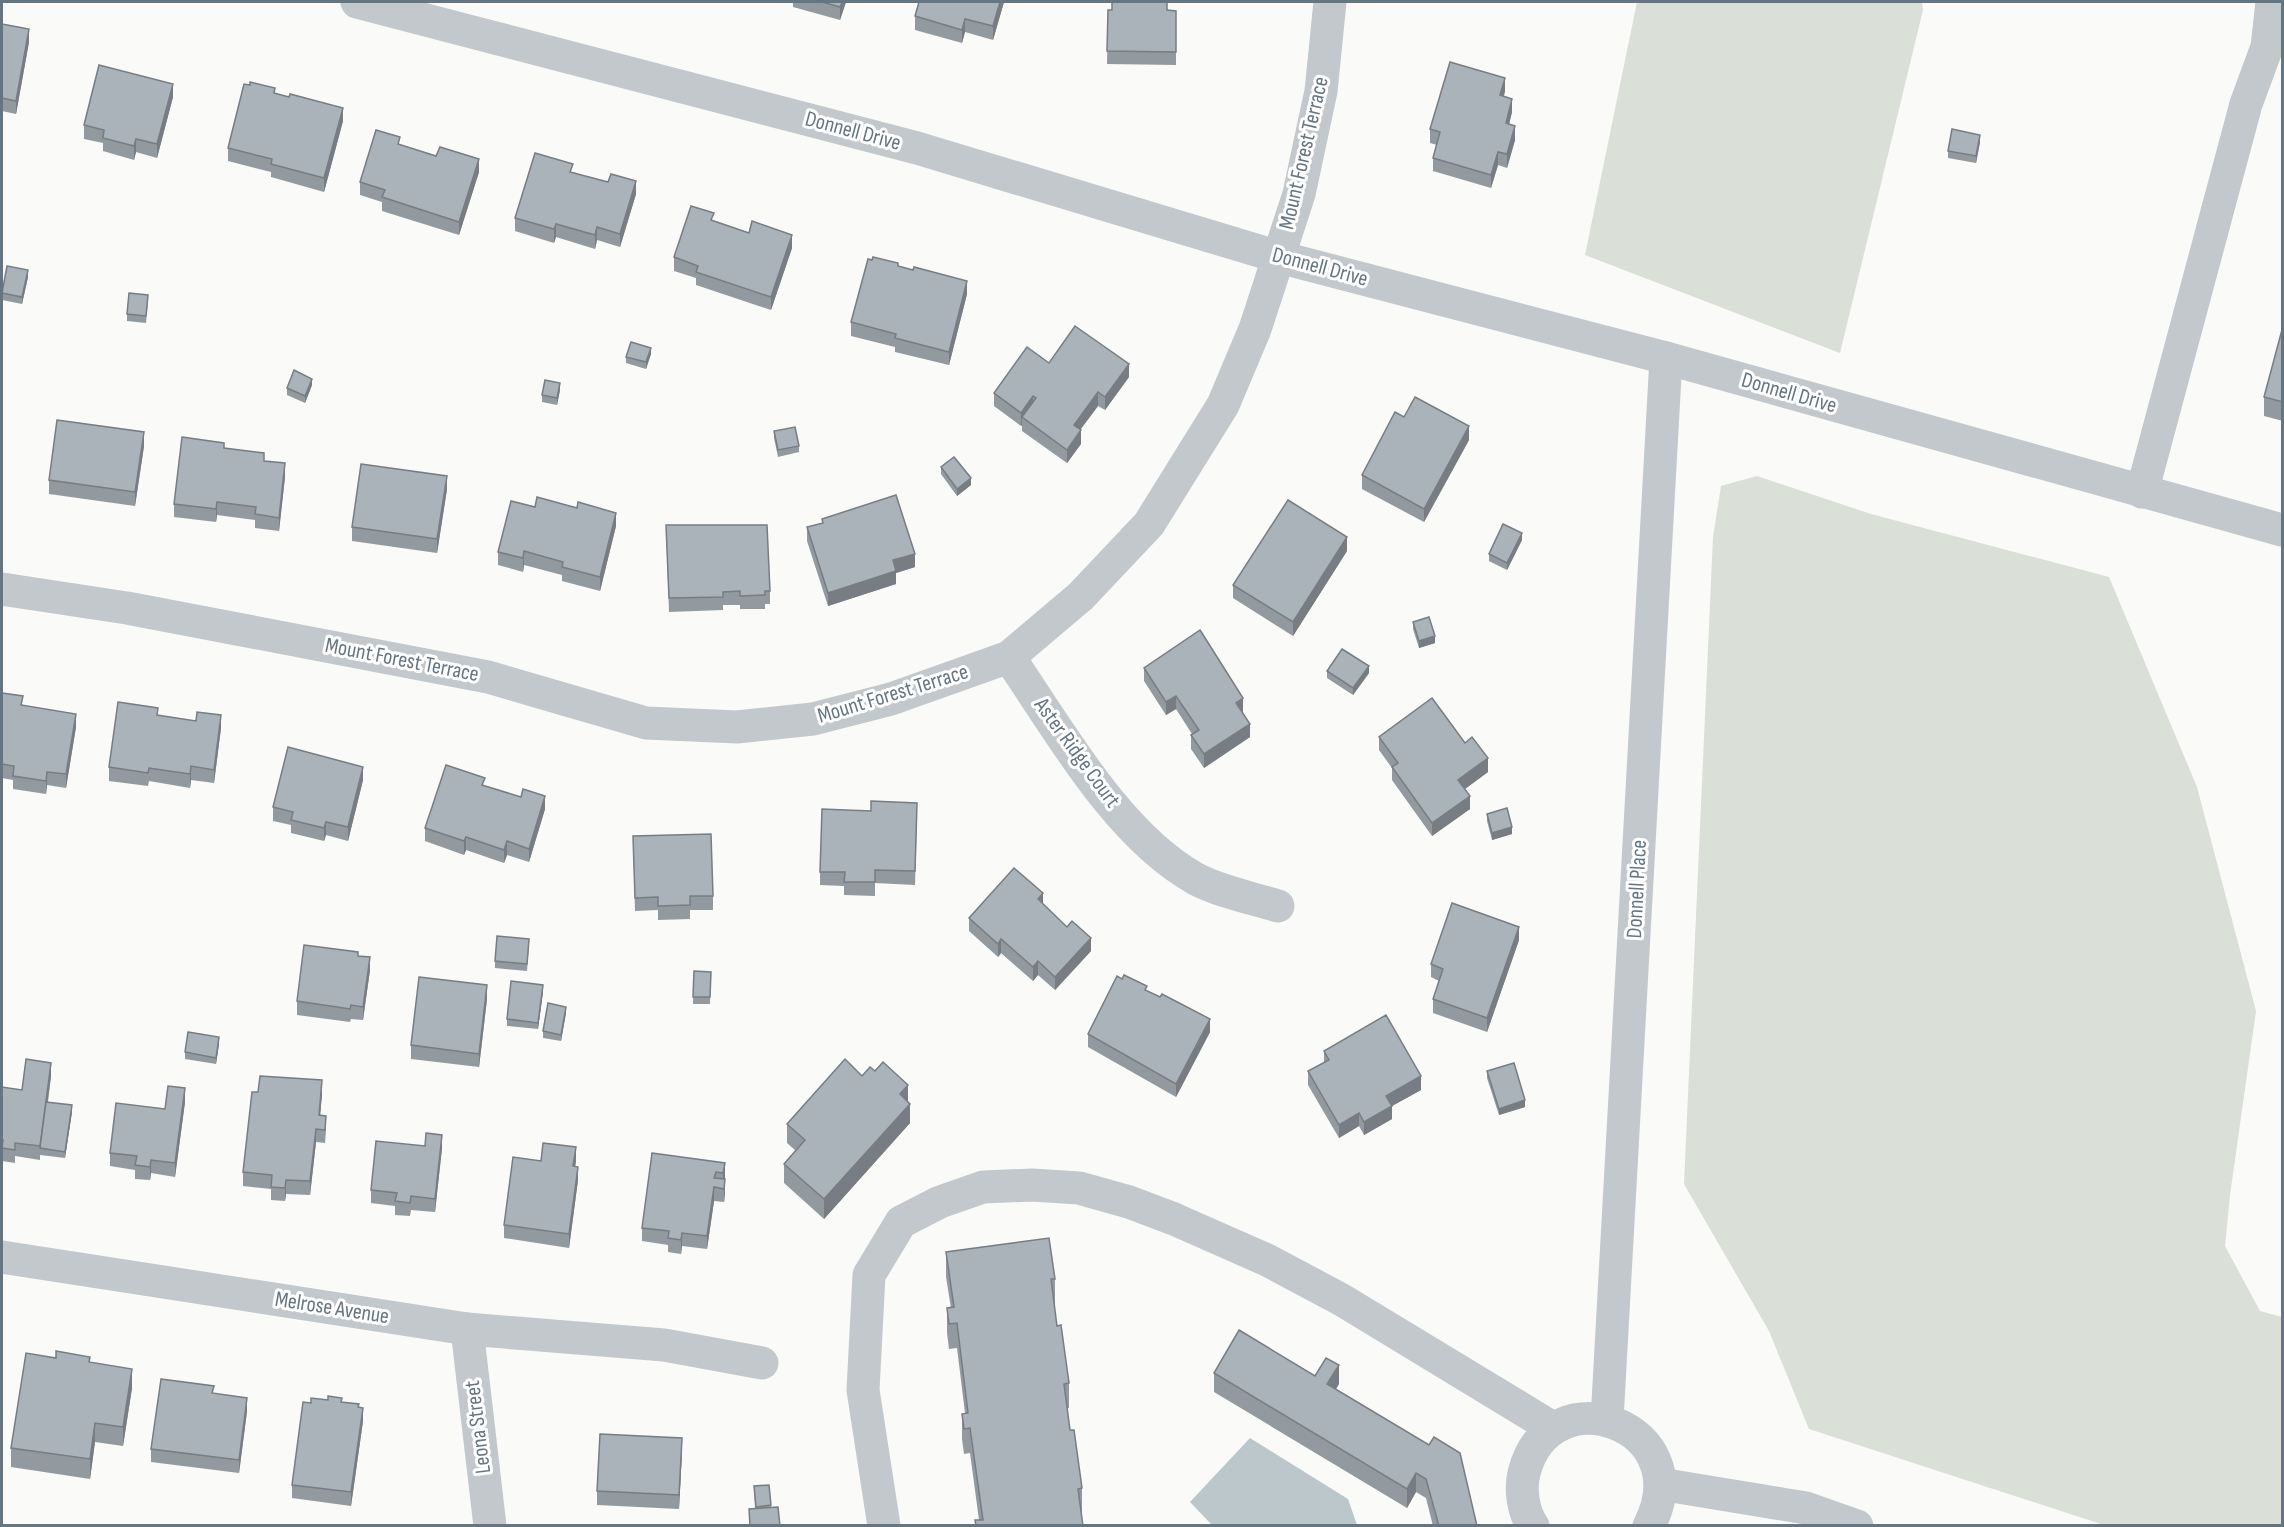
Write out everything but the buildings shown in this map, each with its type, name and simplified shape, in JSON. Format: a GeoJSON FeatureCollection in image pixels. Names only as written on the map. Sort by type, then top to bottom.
{"type":"FeatureCollection","features":[{"type":"Feature","properties":{"kind":"street","name":"Donnell Drive"},"geometry":{"type":"LineString","coordinates":[[357,2],[917,148],[1279,256],[1666,358],[2283,530]]}},
{"type":"Feature","properties":{"kind":"street","name":"Mount Forest Terrace"},"geometry":{"type":"LineString","coordinates":[[2,590],[127,608],[488,677],[646,723],[737,727],[813,719],[891,699],[1009,657],[1081,596],[1149,524],[1223,405],[1255,329],[1299,194],[1321,92],[1330,2]]}},
{"type":"Feature","properties":{"kind":"street"},"geometry":{"type":"LineString","coordinates":[[2142,492],[2246,104],[2267,47],[2272,2]]}},
{"type":"Feature","properties":{"kind":"street","name":"Donnell Place"},"geometry":{"type":"LineString","coordinates":[[1607,1420],[1666,358]]}},
{"type":"Feature","properties":{"kind":"street","name":"Aster Ridge Court"},"geometry":{"type":"LineString","coordinates":[[1009,657],[1097,786],[1153,848],[1197,879],[1278,906]]}},
{"type":"Feature","properties":{"kind":"street"},"geometry":{"type":"LineString","coordinates":[[884,1526],[863,1390],[868,1275],[901,1222],[940,1202],[983,1187],[1032,1185],[1079,1188],[1129,1202],[1174,1219],[1267,1260],[1342,1300],[1553,1428]]}},
{"type":"Feature","properties":{"kind":"street","name":"Melrose Avenue"},"geometry":{"type":"LineString","coordinates":[[2,1257],[467,1329],[664,1345],[762,1363]]}},
{"type":"Feature","properties":{"kind":"street","name":"Leona Street"},"geometry":{"type":"LineString","coordinates":[[467,1329],[490,1526]]}},
{"type":"Feature","properties":{"kind":"street"},"geometry":{"type":"LineString","coordinates":[[1533,1526],[1523,1503],[1522,1481],[1527,1461],[1537,1442],[1553,1428],[1588,1417],[1607,1420],[1628,1428],[1645,1443],[1656,1462],[1660,1484],[1658,1508],[1649,1526]]}},
{"type":"Feature","properties":{"kind":"street"},"geometry":{"type":"LineString","coordinates":[[1660,1484],[1806,1508],[1857,1526]]}},
{"type":"Feature","properties":{"kind":"shaded area"},"geometry":{"type":"Polygon","coordinates":[[[1637,2],[1922,2],[1923,10],[1840,353],[1585,255],[1637,2]]]}},
{"type":"Feature","properties":{"kind":"shaded area"},"geometry":{"type":"Polygon","coordinates":[[[1757,476],[1871,514],[2109,577],[2197,787],[2256,1011],[2225,1246],[2260,1311],[2282,1317],[2282,1525],[2104,1525],[1809,1429],[1769,1331],[1684,1184],[1713,537],[1721,486],[1757,476]]]}},
{"type":"Feature","properties":{"kind":"shaded area"},"geometry":{"type":"Polygon","coordinates":[[[1250,1438],[1348,1499],[1357,1525],[1212,1525],[1190,1502],[1250,1438]]]}}]}
